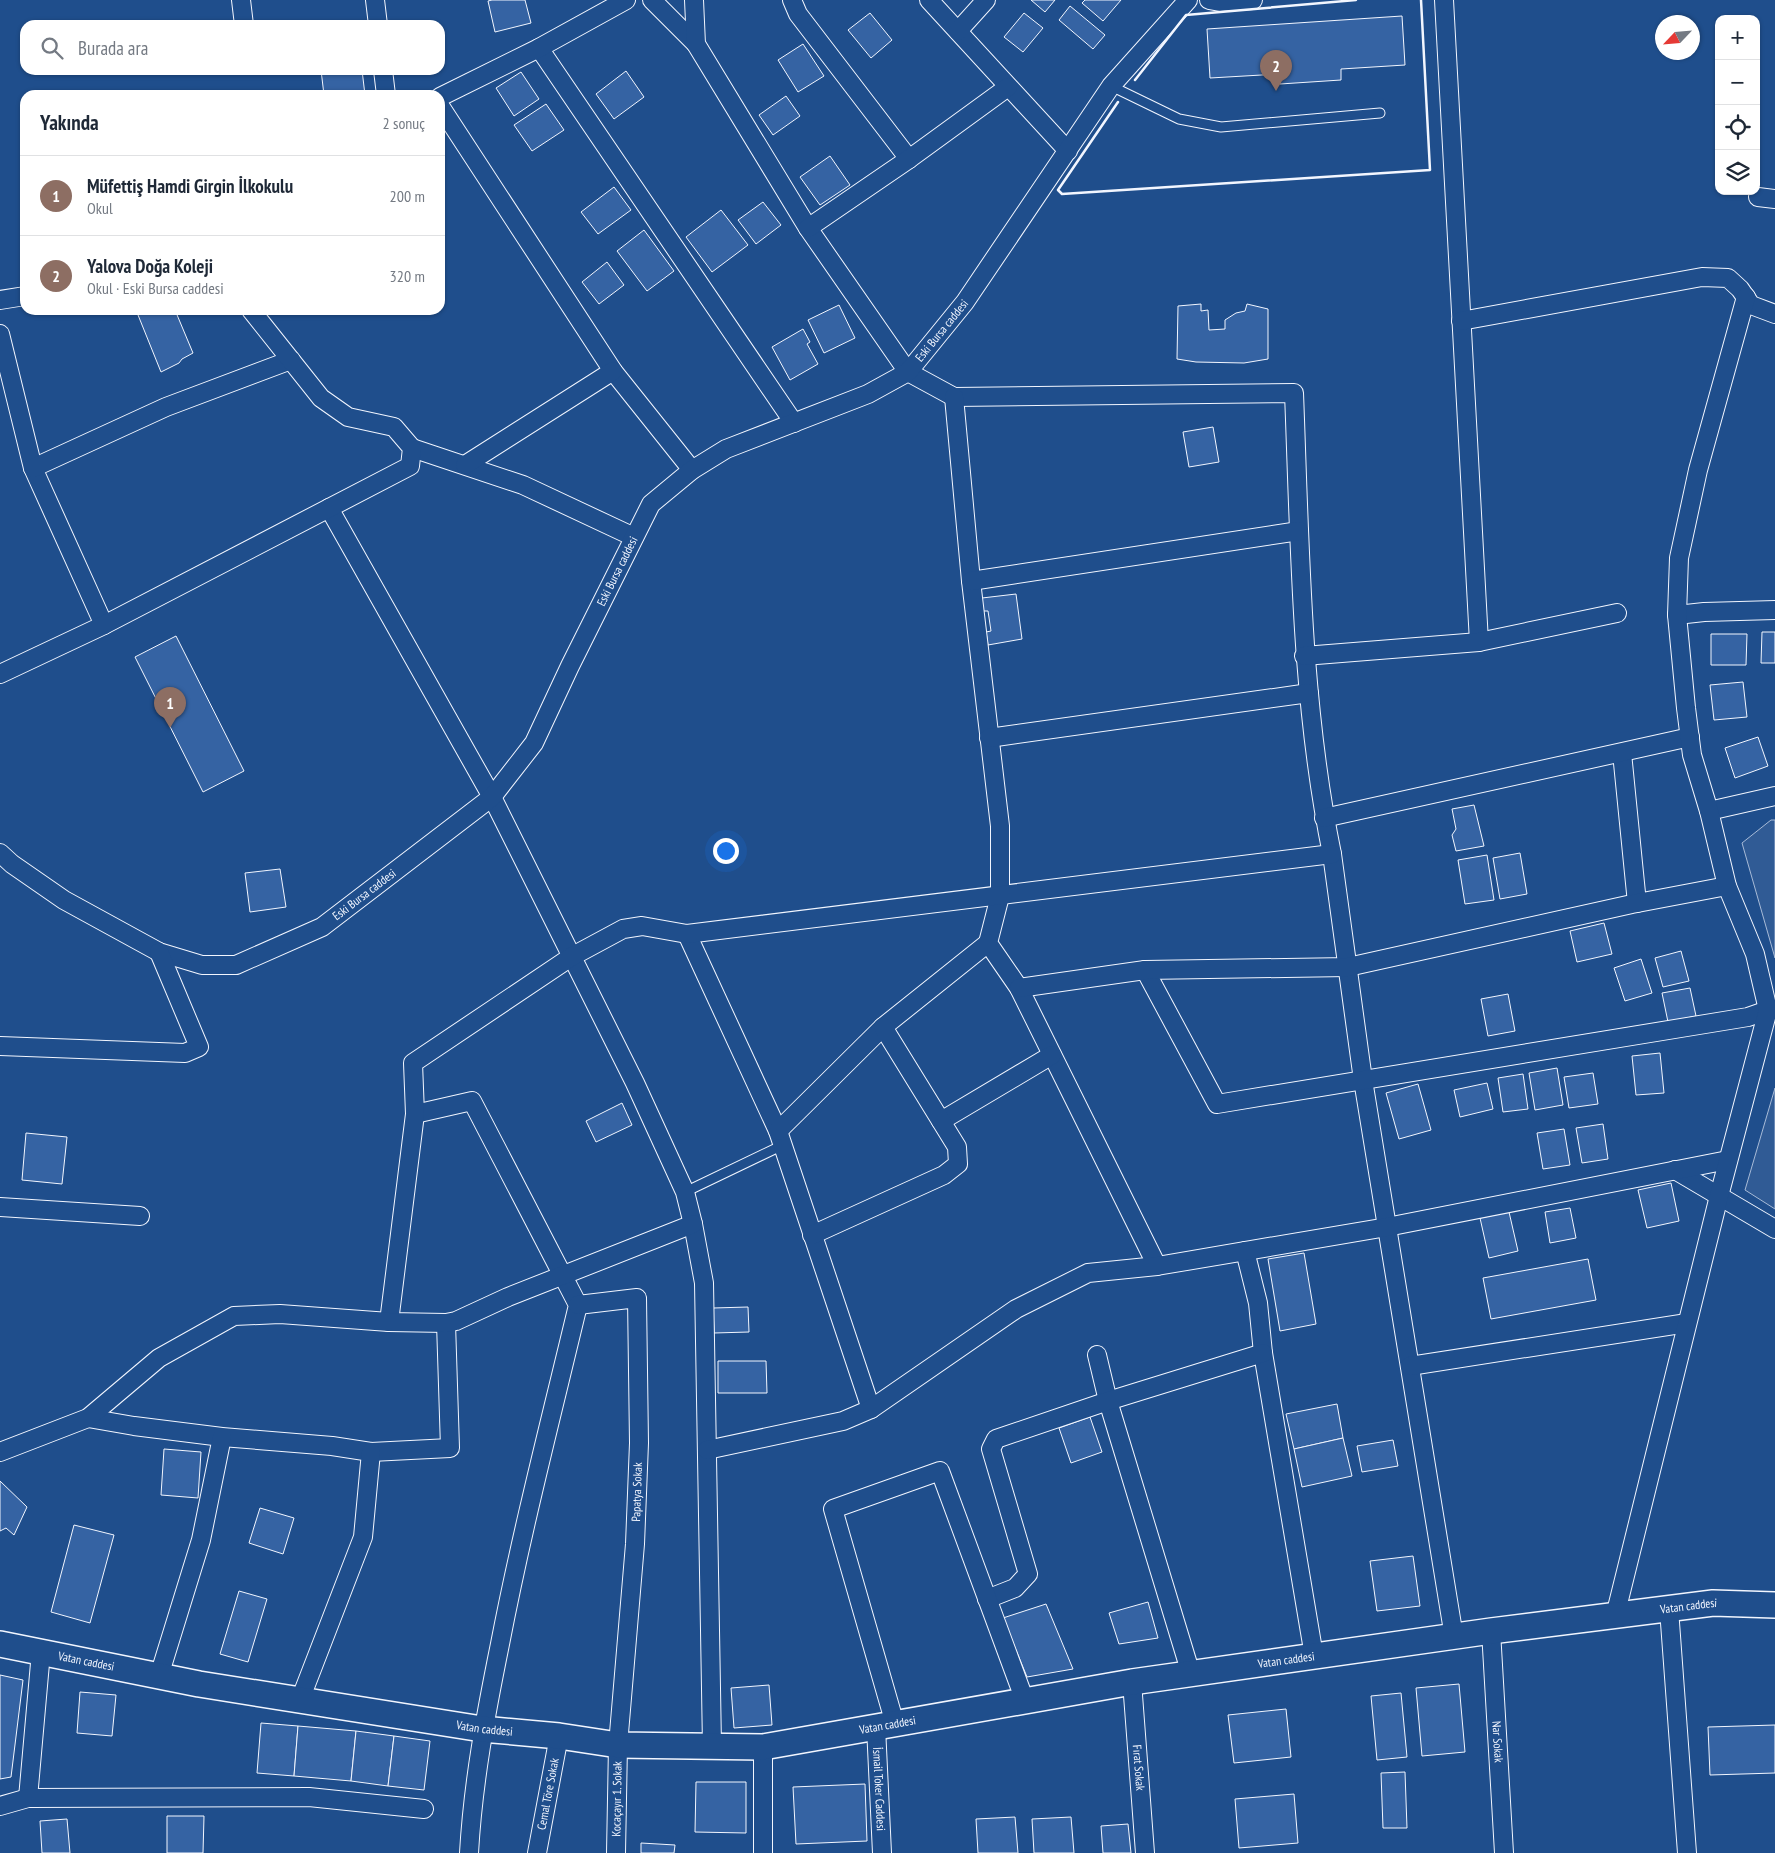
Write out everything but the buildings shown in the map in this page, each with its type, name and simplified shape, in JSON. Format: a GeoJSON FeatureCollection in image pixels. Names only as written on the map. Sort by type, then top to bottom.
{"type":"FeatureCollection","features":[{"type":"Feature","properties":{"kind":"street"},"geometry":{"type":"LineString","coordinates":[[241,0],[243,20]]}},
{"type":"Feature","properties":{"kind":"street"},"geometry":{"type":"LineString","coordinates":[[375,0],[377,20]]}},
{"type":"Feature","properties":{"kind":"street"},"geometry":{"type":"LineString","coordinates":[[445,95],[539,48],[626,0]]}},
{"type":"Feature","properties":{"kind":"street"},"geometry":{"type":"LineString","coordinates":[[652,0],[696,44],[808,228],[908,372],[954,398],[1294,393],[1304,656],[1324,818],[1332,854],[1363,1080],[1454,1637]]}},
{"type":"Feature","properties":{"kind":"street"},"geometry":{"type":"LineString","coordinates":[[694,0],[696,44]]}},
{"type":"Feature","properties":{"kind":"street"},"geometry":{"type":"LineString","coordinates":[[792,0],[798,14],[909,159]]}},
{"type":"Feature","properties":{"kind":"street"},"geometry":{"type":"LineString","coordinates":[[929,0],[1068,151]]}},
{"type":"Feature","properties":{"kind":"street"},"geometry":{"type":"LineString","coordinates":[[958,31],[986,0]]}},
{"type":"Feature","properties":{"kind":"street","name":"Eski Bursa caddesi"},"geometry":{"type":"LineString","coordinates":[[0,853],[12,864],[64,900],[159,952],[202,964],[236,965],[322,927],[492,797],[534,743],[570,666],[651,504],[692,470],[726,449],[868,394],[908,372],[965,302],[1111,86],[1188,0]]}},
{"type":"Feature","properties":{"kind":"street"},"geometry":{"type":"LineString","coordinates":[[1208,0],[1220,2],[1253,0]]}},
{"type":"Feature","properties":{"kind":"street"},"geometry":{"type":"LineString","coordinates":[[1444,0],[1480,642]]}},
{"type":"Feature","properties":{"kind":"street"},"geometry":{"type":"LineString","coordinates":[[539,48],[794,422]]}},
{"type":"Feature","properties":{"kind":"street"},"geometry":{"type":"LineString","coordinates":[[384,75],[385,90]]}},
{"type":"Feature","properties":{"kind":"street"},"geometry":{"type":"LineString","coordinates":[[808,228],[909,159],[1008,87]]}},
{"type":"Feature","properties":{"kind":"street"},"geometry":{"type":"LineString","coordinates":[[445,114],[613,371],[692,470]]}},
{"type":"Feature","properties":{"kind":"street"},"geometry":{"type":"LineString","coordinates":[[1462,321],[1702,277],[1728,278],[1751,305],[1775,314]]}},
{"type":"Feature","properties":{"kind":"street"},"geometry":{"type":"LineString","coordinates":[[0,300],[20,297]]}},
{"type":"Feature","properties":{"kind":"street"},"geometry":{"type":"LineString","coordinates":[[1615,1616],[1728,1160],[1768,1010],[1755,954],[1727,886],[1709,811],[1692,755],[1677,615],[1679,558],[1698,470],[1746,297]]}},
{"type":"Feature","properties":{"kind":"street"},"geometry":{"type":"LineString","coordinates":[[255,315],[322,398],[348,417],[394,427],[412,448],[523,485],[634,537]]}},
{"type":"Feature","properties":{"kind":"street"},"geometry":{"type":"LineString","coordinates":[[0,334],[33,468],[104,624]]}},
{"type":"Feature","properties":{"kind":"street"},"geometry":{"type":"LineString","coordinates":[[33,468],[166,407],[291,360]]}},
{"type":"Feature","properties":{"kind":"street"},"geometry":{"type":"LineString","coordinates":[[465,465],[613,371]]}},
{"type":"Feature","properties":{"kind":"street"},"geometry":{"type":"LineString","coordinates":[[781,1138],[883,1027],[988,943],[1000,896],[1000,826],[971,582],[954,398]]}},
{"type":"Feature","properties":{"kind":"street"},"geometry":{"type":"LineString","coordinates":[[0,674],[104,624],[410,466],[412,448]]}},
{"type":"Feature","properties":{"kind":"street"},"geometry":{"type":"LineString","coordinates":[[329,508],[492,797],[635,1083],[685,1192],[704,1283],[712,1746]]}},
{"type":"Feature","properties":{"kind":"street"},"geometry":{"type":"LineString","coordinates":[[971,582],[1299,531]]}},
{"type":"Feature","properties":{"kind":"street"},"geometry":{"type":"LineString","coordinates":[[1677,615],[1704,612],[1775,610]]}},
{"type":"Feature","properties":{"kind":"street"},"geometry":{"type":"LineString","coordinates":[[1304,656],[1480,642],[1618,613]]}},
{"type":"Feature","properties":{"kind":"street"},"geometry":{"type":"LineString","coordinates":[[989,738],[1309,693]]}},
{"type":"Feature","properties":{"kind":"street"},"geometry":{"type":"LineString","coordinates":[[1324,818],[1690,737]]}},
{"type":"Feature","properties":{"kind":"street"},"geometry":{"type":"LineString","coordinates":[[1622,752],[1637,903]]}},
{"type":"Feature","properties":{"kind":"street"},"geometry":{"type":"LineString","coordinates":[[1709,811],[1775,796]]}},
{"type":"Feature","properties":{"kind":"street"},"geometry":{"type":"LineString","coordinates":[[389,1322],[415,1114],[413,1063],[571,957],[623,929],[642,926],[686,934],[1332,854]]}},
{"type":"Feature","properties":{"kind":"street"},"geometry":{"type":"LineString","coordinates":[[1019,988],[1145,970],[1348,967],[1637,903],[1727,886]]}},
{"type":"Feature","properties":{"kind":"street"},"geometry":{"type":"LineString","coordinates":[[686,934],[781,1138],[871,1409]]}},
{"type":"Feature","properties":{"kind":"street"},"geometry":{"type":"LineString","coordinates":[[988,943],[1019,988],[1158,1266]]}},
{"type":"Feature","properties":{"kind":"street"},"geometry":{"type":"LineString","coordinates":[[0,1046],[185,1053],[199,1047],[159,952]]}},
{"type":"Feature","properties":{"kind":"street"},"geometry":{"type":"LineString","coordinates":[[1145,970],[1217,1104],[1748,1017],[1768,1010]]}},
{"type":"Feature","properties":{"kind":"street"},"geometry":{"type":"LineString","coordinates":[[812,1234],[944,1175],[958,1164],[957,1147],[883,1027]]}},
{"type":"Feature","properties":{"kind":"street"},"geometry":{"type":"LineString","coordinates":[[941,1121],[1052,1055]]}},
{"type":"Feature","properties":{"kind":"street"},"geometry":{"type":"LineString","coordinates":[[415,1114],[472,1101],[578,1305],[514,1571],[482,1730],[471,1814],[469,1853]]}},
{"type":"Feature","properties":{"kind":"street"},"geometry":{"type":"LineString","coordinates":[[707,1450],[843,1421],[871,1409],[1016,1309],[1088,1273],[1158,1266],[1387,1227],[1728,1160]]}},
{"type":"Feature","properties":{"kind":"street"},"geometry":{"type":"LineString","coordinates":[[1675,1170],[1775,1229]]}},
{"type":"Feature","properties":{"kind":"street"},"geometry":{"type":"LineString","coordinates":[[0,1207],[140,1216]]}},
{"type":"Feature","properties":{"kind":"street"},"geometry":{"type":"LineString","coordinates":[[0,1452],[88,1418],[159,1358],[234,1316],[280,1314],[389,1322],[446,1323],[456,1321],[508,1297],[693,1224]]}},
{"type":"Feature","properties":{"kind":"street"},"geometry":{"type":"LineString","coordinates":[[1245,1251],[1258,1303],[1263,1353],[1314,1656]]}},
{"type":"Feature","properties":{"kind":"street","name":"Papatya Sokak"},"geometry":{"type":"LineString","coordinates":[[578,1305],[637,1298],[639,1443],[636,1525],[618,1745]]}},
{"type":"Feature","properties":{"kind":"street"},"geometry":{"type":"LineString","coordinates":[[88,1418],[222,1437],[332,1446],[371,1452],[450,1448],[446,1323]]}},
{"type":"Feature","properties":{"kind":"street"},"geometry":{"type":"LineString","coordinates":[[1410,1366],[1687,1323]]}},
{"type":"Feature","properties":{"kind":"street"},"geometry":{"type":"LineString","coordinates":[[1025,1701],[987,1599],[1015,1588],[1028,1574],[991,1449],[996,1440],[1108,1401],[1263,1353]]}},
{"type":"Feature","properties":{"kind":"street"},"geometry":{"type":"LineString","coordinates":[[1096,1356],[1191,1674]]}},
{"type":"Feature","properties":{"kind":"street"},"geometry":{"type":"LineString","coordinates":[[159,1676],[201,1540],[222,1437]]}},
{"type":"Feature","properties":{"kind":"street"},"geometry":{"type":"LineString","coordinates":[[300,1700],[362,1537],[371,1452]]}},
{"type":"Feature","properties":{"kind":"street","name":"İsmail Toker Caddesi"},"geometry":{"type":"LineString","coordinates":[[882,1853],[885,1725],[833,1509],[940,1471],[987,1599]]}},
{"type":"Feature","properties":{"kind":"street","name":"Vatan caddesi"},"geometry":{"type":"LineString","coordinates":[[0,1644],[159,1676],[482,1730],[559,1736],[618,1745],[763,1747],[1132,1682],[1491,1631],[1713,1603],[1775,1605]]}},
{"type":"Feature","properties":{"kind":"street"},"geometry":{"type":"LineString","coordinates":[[1669,1609],[1687,1853]]}},
{"type":"Feature","properties":{"kind":"street","name":"Nar Sokak"},"geometry":{"type":"LineString","coordinates":[[1491,1631],[1504,1853]]}},
{"type":"Feature","properties":{"kind":"street"},"geometry":{"type":"LineString","coordinates":[[28,1798],[40,1652]]}},
{"type":"Feature","properties":{"kind":"street","name":"Fırat Sokak"},"geometry":{"type":"LineString","coordinates":[[1132,1682],[1145,1853]]}},
{"type":"Feature","properties":{"kind":"street","name":"Cemal Töre Sokak"},"geometry":{"type":"LineString","coordinates":[[537,1853],[559,1736]]}},
{"type":"Feature","properties":{"kind":"street","name":"Kocaçayır 1. Sokak"},"geometry":{"type":"LineString","coordinates":[[616,1853],[618,1745]]}},
{"type":"Feature","properties":{"kind":"street"},"geometry":{"type":"LineString","coordinates":[[763,1747],[763,1853]]}},
{"type":"Feature","properties":{"kind":"street"},"geometry":{"type":"LineString","coordinates":[[0,1806],[28,1798],[309,1797],[424,1809]]}},
{"type":"Feature","properties":{"kind":"lane"},"geometry":{"type":"LineString","coordinates":[[1111,86],[1179,119],[1221,127],[1380,112]]}},
{"type":"Feature","properties":{"kind":"lane"},"geometry":{"type":"LineString","coordinates":[[685,1192],[781,1138]]}},
{"type":"Feature","properties":{"kind":"shaded area"},"geometry":{"type":"Polygon","coordinates":[[[1771,820],[1775,820],[1775,958],[1742,843],[1771,820]]]}},
{"type":"Feature","properties":{"kind":"shaded area"},"geometry":{"type":"Polygon","coordinates":[[[1775,1088],[1775,1209],[1745,1190],[1775,1088]]]}},
{"type":"Feature","properties":{"kind":"wall"},"geometry":{"type":"LineString","coordinates":[[1135,80],[1186,15],[1356,0]]}},
{"type":"Feature","properties":{"kind":"wall"},"geometry":{"type":"LineString","coordinates":[[1118,102],[1058,190],[1062,194],[1430,170],[1421,0]]}},
{"type":"Feature","properties":{"kind":"place","name":"Yalova Doğa Koleji"},"geometry":{"type":"Point","coordinates":[1276,91]}},
{"type":"Feature","properties":{"kind":"place","name":"Müfettiş Hamdi Girgin İlkokulu"},"geometry":{"type":"Point","coordinates":[170,728]}}]}
